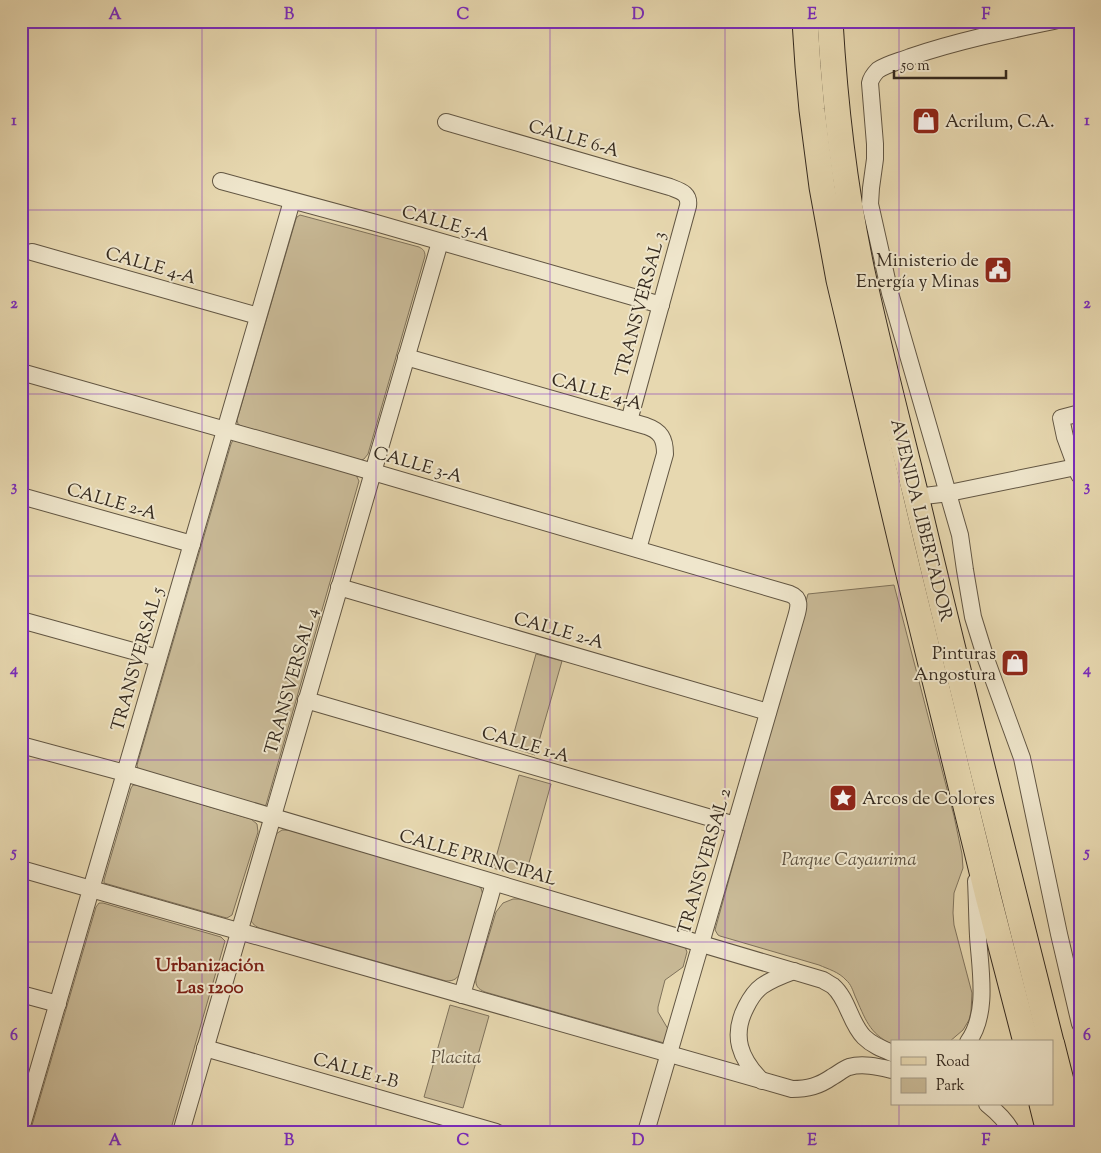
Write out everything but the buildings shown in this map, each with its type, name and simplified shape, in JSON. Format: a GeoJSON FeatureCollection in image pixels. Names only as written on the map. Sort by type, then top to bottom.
{"type":"FeatureCollection","features":[{"type":"Feature","properties":{"kind":"main road","name":"AVENIDA LIBERTADOR"},"geometry":{"type":"LineString","coordinates":[[805,21],[812,110],[822,187],[839,280],[975,844],[1025,1040]]}},
{"type":"Feature","properties":{"kind":"main road","name":"AVENIDA LIBERTADOR"},"geometry":{"type":"LineString","coordinates":[[830,21],[837,107],[860,200],[863,275],[1012,890],[1050,1040]]}},
{"type":"Feature","properties":{"kind":"main road"},"geometry":{"type":"LineString","coordinates":[[891,500],[916,497]]}},
{"type":"Feature","properties":{"kind":"main road"},"geometry":{"type":"LineString","coordinates":[[1054,1053],[1074,1132]]}},
{"type":"Feature","properties":{"kind":"main road"},"geometry":{"type":"LineString","coordinates":[[1042,1106],[1049,1132]]}},
{"type":"Feature","properties":{"kind":"street","name":"AVENIDA LIBERTADOR"},"geometry":{"type":"LineString","coordinates":[[1054,21],[988,35],[925,52],[887,65],[874,74],[870,83],[875,159],[871,188],[860,200],[870,204],[890,293],[960,534],[973,617],[986,659],[1022,758],[1080,1024]]}},
{"type":"Feature","properties":{"kind":"street","name":"CALLE 6-A"},"geometry":{"type":"LineString","coordinates":[[446,122],[670,187],[688,198]]}},
{"type":"Feature","properties":{"kind":"street","name":"CALLE 5-A"},"geometry":{"type":"LineString","coordinates":[[221,181],[661,305]]}},
{"type":"Feature","properties":{"kind":"street","name":"TRANSVERSAL 3"},"geometry":{"type":"LineString","coordinates":[[629,421],[688,206],[688,198]]}},
{"type":"Feature","properties":{"kind":"street","name":"TRANSVERSAL 5"},"geometry":{"type":"LineString","coordinates":[[22,1122],[292,201]]}},
{"type":"Feature","properties":{"kind":"street","name":"TRANSVERSAL 4"},"geometry":{"type":"LineString","coordinates":[[181,1132],[440,242]]}},
{"type":"Feature","properties":{"kind":"street","name":"CALLE 4-A"},"geometry":{"type":"LineString","coordinates":[[32,252],[258,316]]}},
{"type":"Feature","properties":{"kind":"street","name":"CALLE 4-A"},"geometry":{"type":"LineString","coordinates":[[406,357],[629,421],[657,431],[664,441],[664,462],[638,549]]}},
{"type":"Feature","properties":{"kind":"street","name":"CALLE 3-A"},"geometry":{"type":"LineString","coordinates":[[21,372],[638,549],[790,594],[796,597],[799,602]]}},
{"type":"Feature","properties":{"kind":"street"},"geometry":{"type":"LineString","coordinates":[[916,497],[1078,472],[1065,437],[1061,418],[1080,413]]}},
{"type":"Feature","properties":{"kind":"street","name":"CALLE 2-A"},"geometry":{"type":"LineString","coordinates":[[21,496],[192,544]]}},
{"type":"Feature","properties":{"kind":"street","name":"CALLE 2-A"},"geometry":{"type":"LineString","coordinates":[[339,587],[768,712]]}},
{"type":"Feature","properties":{"kind":"street","name":"TRANSVERSAL 2"},"geometry":{"type":"LineString","coordinates":[[646,1132],[799,602]]}},
{"type":"Feature","properties":{"kind":"street"},"geometry":{"type":"LineString","coordinates":[[21,620],[158,658]]}},
{"type":"Feature","properties":{"kind":"street","name":"CALLE 1-A"},"geometry":{"type":"LineString","coordinates":[[306,700],[735,825]]}},
{"type":"Feature","properties":{"kind":"street","name":"CALLE PRINCIPAL"},"geometry":{"type":"LineString","coordinates":[[21,745],[272,817],[822,980],[833,986],[838,992],[865,1038],[876,1046],[891,1053]]}},
{"type":"Feature","properties":{"kind":"street"},"geometry":{"type":"LineString","coordinates":[[969,1040],[978,1020],[981,984],[975,844]]}},
{"type":"Feature","properties":{"kind":"street"},"geometry":{"type":"LineString","coordinates":[[21,869],[792,1089],[814,1088],[849,1067],[859,1065],[891,1070]]}},
{"type":"Feature","properties":{"kind":"street"},"geometry":{"type":"LineString","coordinates":[[462,995],[494,883]]}},
{"type":"Feature","properties":{"kind":"street"},"geometry":{"type":"LineString","coordinates":[[762,1080],[752,1070],[741,1049],[738,1030],[742,1016],[751,998],[762,986],[794,971]]}},
{"type":"Feature","properties":{"kind":"street"},"geometry":{"type":"LineString","coordinates":[[21,994],[58,1004]]}},
{"type":"Feature","properties":{"kind":"street","name":"CALLE 1-B"},"geometry":{"type":"LineString","coordinates":[[205,1048],[496,1132]]}},
{"type":"Feature","properties":{"kind":"street"},"geometry":{"type":"LineString","coordinates":[[989,1106],[1007,1122],[1012,1132]]}},
{"type":"Feature","properties":{"kind":"green space"},"geometry":{"type":"Polygon","coordinates":[[[300,215],[419,247],[425,253],[368,454],[361,460],[241,426],[237,420],[296,219],[300,215]]]}},
{"type":"Feature","properties":{"kind":"green space"},"geometry":{"type":"Polygon","coordinates":[[[233,440],[356,475],[359,481],[266,805],[264,806],[138,769],[137,765],[233,440]]]}},
{"type":"Feature","properties":{"kind":"green space","name":"Parque Cayaurima"},"geometry":{"type":"Polygon","coordinates":[[[894,585],[954,816],[962,854],[963,868],[954,893],[953,913],[954,925],[972,993],[971,1012],[963,1030],[951,1040],[891,1040],[891,1044],[873,1030],[865,1018],[851,986],[840,975],[819,965],[720,936],[715,930],[808,594],[894,585]]]}},
{"type":"Feature","properties":{"kind":"green space"},"geometry":{"type":"Polygon","coordinates":[[[536,654],[562,661],[535,755],[510,747],[536,654]]]}},
{"type":"Feature","properties":{"kind":"green space"},"geometry":{"type":"Polygon","coordinates":[[[519,775],[551,784],[525,877],[493,868],[519,775]]]}},
{"type":"Feature","properties":{"kind":"green space"},"geometry":{"type":"Polygon","coordinates":[[[133,785],[251,819],[257,824],[258,832],[232,915],[227,918],[223,917],[104,883],[133,785]]]}},
{"type":"Feature","properties":{"kind":"green space"},"geometry":{"type":"Polygon","coordinates":[[[282,830],[289,830],[481,888],[483,895],[461,972],[458,976],[453,980],[446,981],[254,925],[250,917],[276,834],[282,830]]]}},
{"type":"Feature","properties":{"kind":"green space"},"geometry":{"type":"Polygon","coordinates":[[[513,899],[524,899],[685,947],[687,952],[683,967],[665,980],[658,1007],[658,1012],[668,1029],[664,1043],[485,992],[479,988],[476,978],[496,912],[503,903],[513,899]]]}},
{"type":"Feature","properties":{"kind":"green space"},"geometry":{"type":"Polygon","coordinates":[[[99,903],[221,937],[225,941],[170,1132],[30,1132],[96,907],[99,903]]]}},
{"type":"Feature","properties":{"kind":"green space","name":"Placita"},"geometry":{"type":"Polygon","coordinates":[[[450,1005],[489,1016],[463,1108],[424,1097],[450,1005]]]}},
{"type":"Feature","properties":{"kind":"place","name":"Acrilum, C.A."},"geometry":{"type":"Point","coordinates":[926,121]}},
{"type":"Feature","properties":{"kind":"place","name":"Ministerio de Energía y Minas"},"geometry":{"type":"Point","coordinates":[998,270]}},
{"type":"Feature","properties":{"kind":"place","name":"Pinturas Angostura"},"geometry":{"type":"Point","coordinates":[1015,663]}},
{"type":"Feature","properties":{"kind":"place","name":"Arcos de Colores"},"geometry":{"type":"Point","coordinates":[843,798]}},
{"type":"Feature","properties":{"kind":"district","name":"Urbanización Las 1200"},"geometry":{"type":"Point","coordinates":[210,975]}}]}
